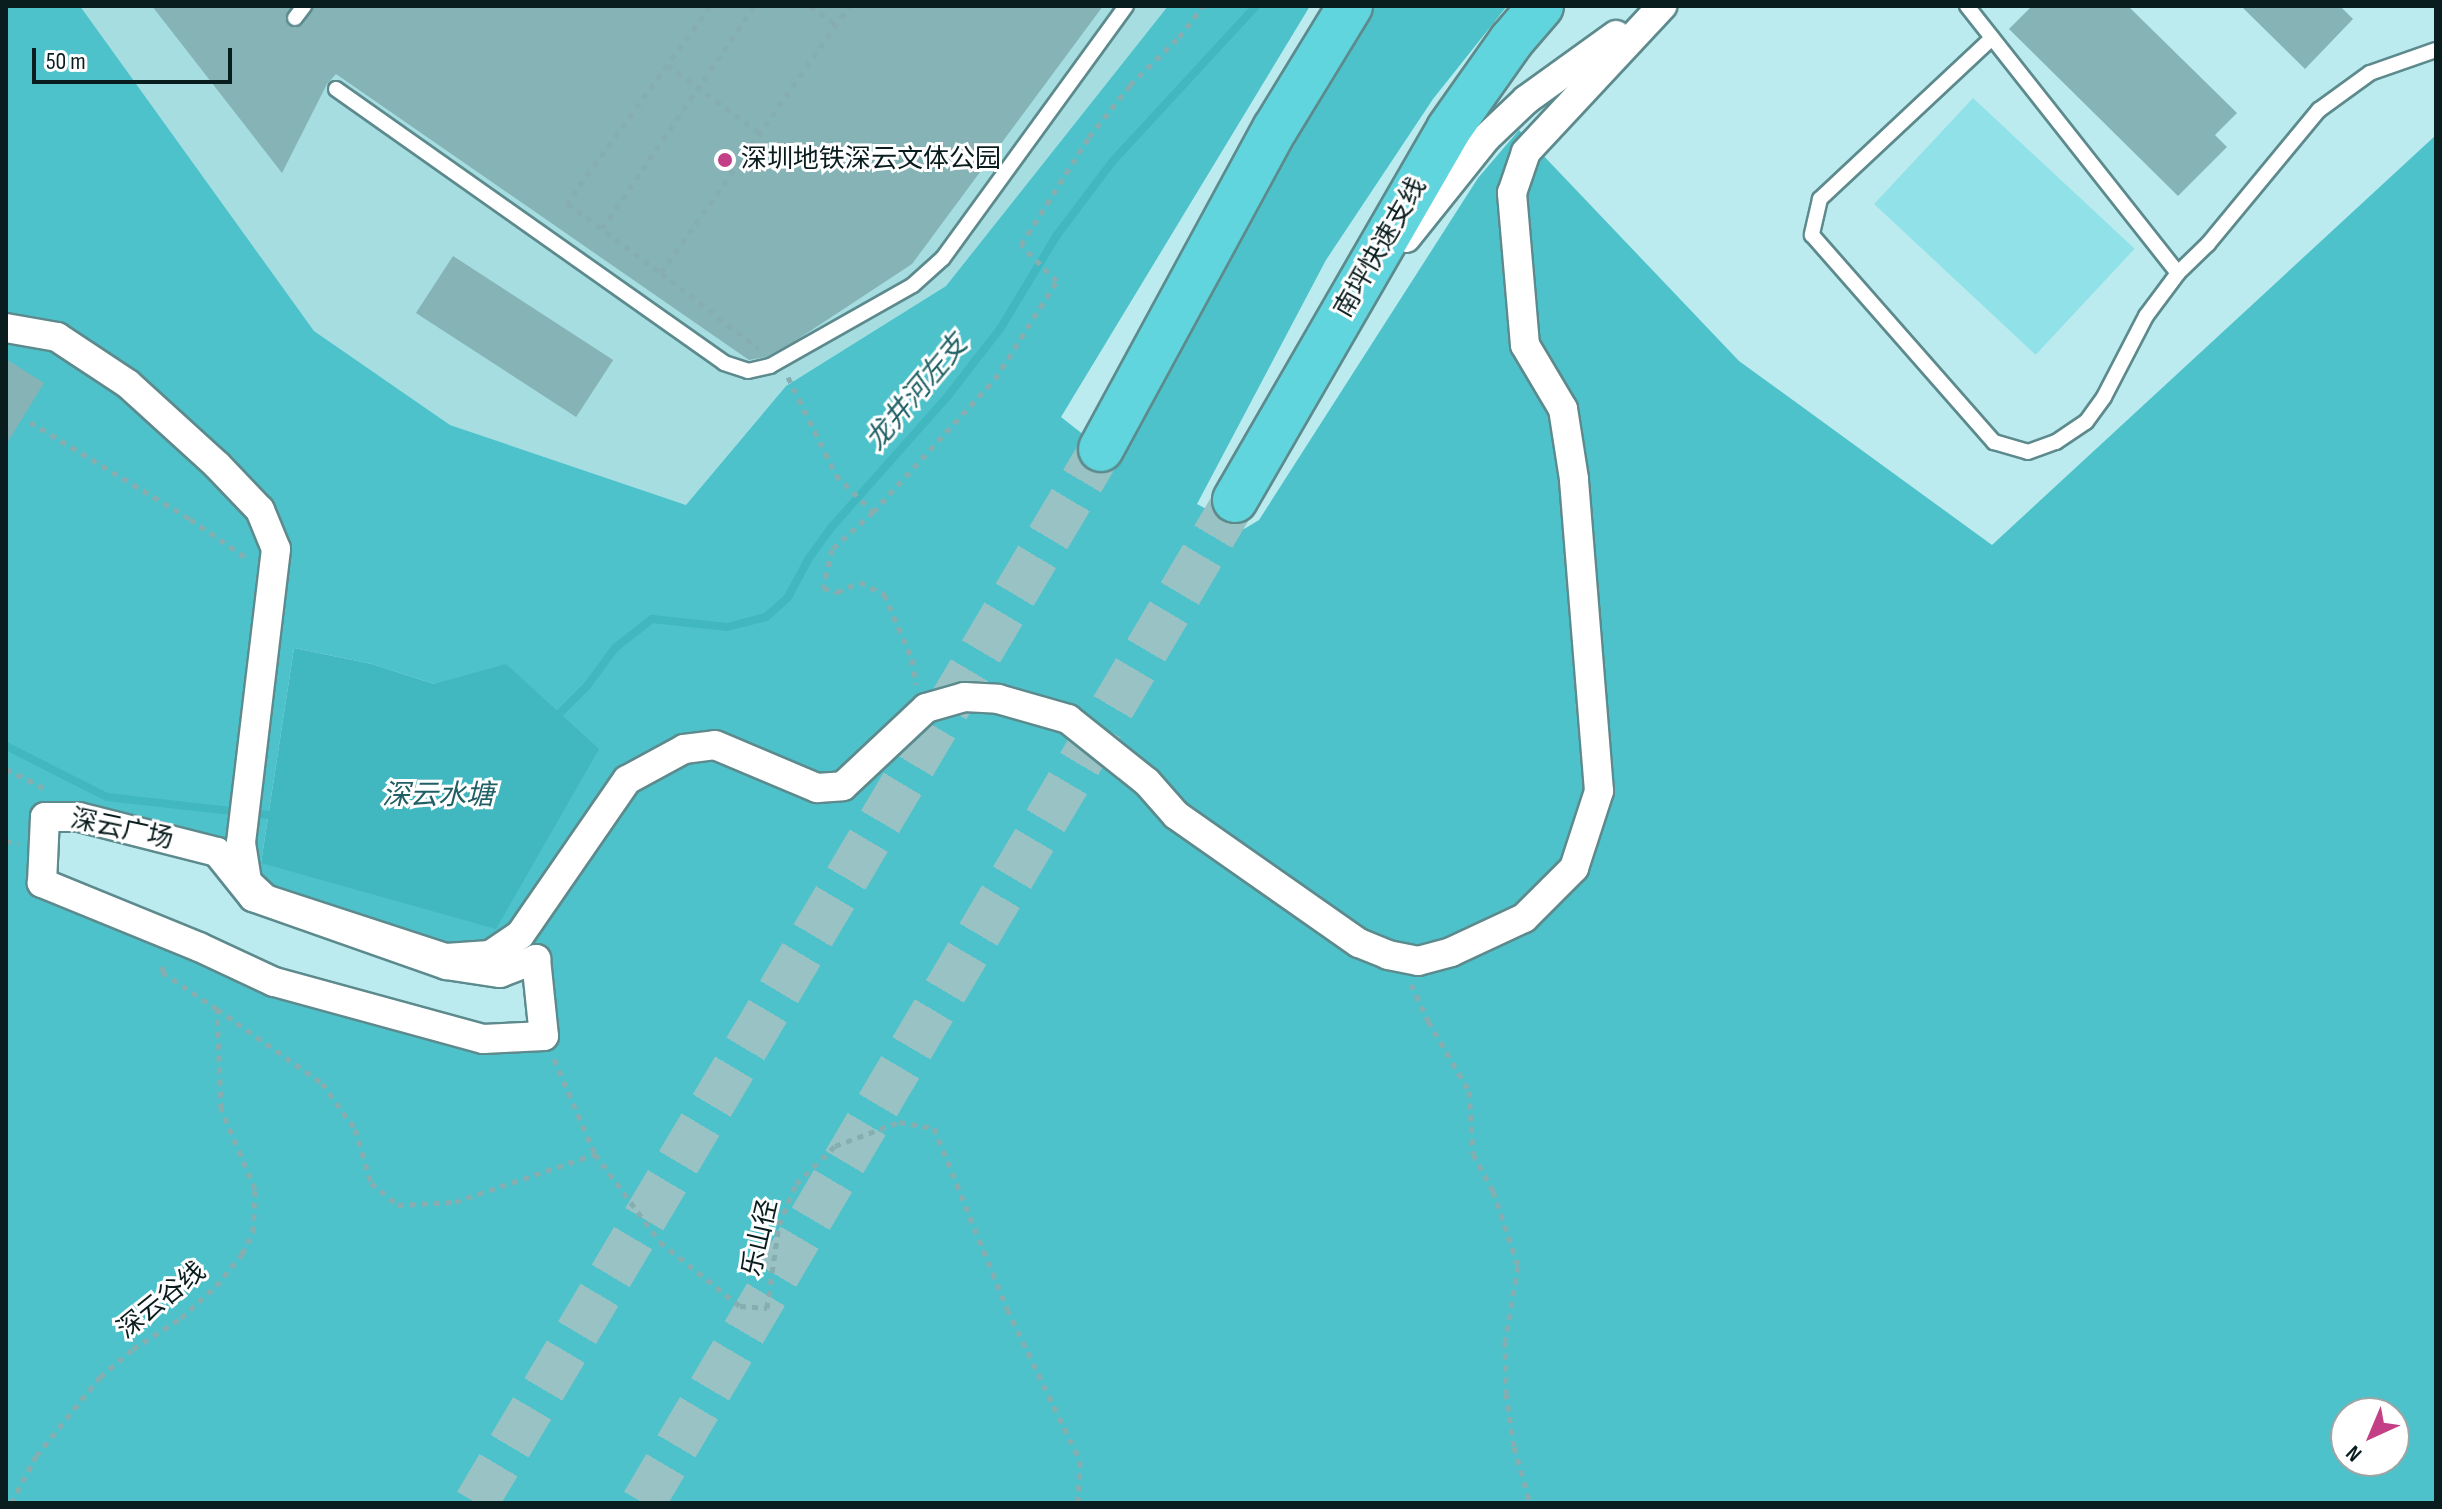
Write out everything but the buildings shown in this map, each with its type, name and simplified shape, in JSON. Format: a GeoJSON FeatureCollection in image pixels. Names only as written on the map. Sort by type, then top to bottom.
{"type":"FeatureCollection","features":[{"type":"Feature","properties":{"kind":"highway"},"geometry":{"type":"LineString","coordinates":[[1101,449],[1275,129],[1350,6]]}},
{"type":"Feature","properties":{"kind":"highway","name":"南坪快速支线"},"geometry":{"type":"LineString","coordinates":[[1235,500],[1449,129],[1511,41],[1541,6]]}},
{"type":"Feature","properties":{"kind":"street"},"geometry":{"type":"LineString","coordinates":[[1332,333],[1487,137],[1526,100],[1654,6]]}},
{"type":"Feature","properties":{"kind":"street"},"geometry":{"type":"LineString","coordinates":[[6,328],[57,337],[128,384],[217,465],[260,510],[276,549],[274,591],[246,784],[241,843],[247,882],[265,899],[446,958],[490,955],[520,935],[627,780],[684,749],[715,745],[817,788],[843,786],[926,708],[964,697],[998,699],[1068,719],[1147,782],[1176,815],[1359,943],[1388,955],[1418,961],[1451,952],[1524,918],[1574,868],[1599,791],[1574,479],[1563,409],[1525,345],[1512,193],[1526,152],[1662,6]]}},
{"type":"Feature","properties":{"kind":"street","name":"深云广场"},"geometry":{"type":"LineString","coordinates":[[45,817],[79,817],[217,852],[253,897],[446,965],[500,973],[536,959],[544,1036],[483,1039],[274,982],[42,883],[45,817]]}},
{"type":"Feature","properties":{"kind":"lane"},"geometry":{"type":"LineString","coordinates":[[336,89],[724,363],[748,371],[770,366],[913,285],[943,258],[1126,6]]}},
{"type":"Feature","properties":{"kind":"lane"},"geometry":{"type":"LineString","coordinates":[[1967,6],[2178,273]]}},
{"type":"Feature","properties":{"kind":"lane"},"geometry":{"type":"LineString","coordinates":[[1992,38],[1820,199],[1812,235],[1994,442],[2028,452],[2056,442],[2086,422],[2104,397],[2146,316],[2178,273],[2208,244],[2319,110],[2370,73],[2436,50]]}},
{"type":"Feature","properties":{"kind":"path"},"geometry":{"type":"LineString","coordinates":[[710,6],[567,203],[761,351]]}},
{"type":"Feature","properties":{"kind":"path"},"geometry":{"type":"LineString","coordinates":[[602,229],[754,6]]}},
{"type":"Feature","properties":{"kind":"path"},"geometry":{"type":"LineString","coordinates":[[810,6],[836,25]]}},
{"type":"Feature","properties":{"kind":"path"},"geometry":{"type":"LineString","coordinates":[[661,273],[849,6]]}},
{"type":"Feature","properties":{"kind":"path"},"geometry":{"type":"LineString","coordinates":[[926,708],[917,688],[912,659],[884,594],[860,582],[837,592],[823,588],[832,549],[873,512],[995,379],[1057,281],[1021,245],[1089,137],[1130,85],[1179,37],[1203,6]]}},
{"type":"Feature","properties":{"kind":"path"},"geometry":{"type":"LineString","coordinates":[[667,65],[760,133]]}},
{"type":"Feature","properties":{"kind":"path"},"geometry":{"type":"LineString","coordinates":[[784,369],[836,475],[873,512]]}},
{"type":"Feature","properties":{"kind":"path"},"geometry":{"type":"LineString","coordinates":[[30,422],[245,556],[274,591]]}},
{"type":"Feature","properties":{"kind":"path"},"geometry":{"type":"LineString","coordinates":[[171,937],[162,972],[322,1083],[355,1129],[371,1183],[398,1205],[455,1202],[595,1154]]}},
{"type":"Feature","properties":{"kind":"path"},"geometry":{"type":"LineString","coordinates":[[1418,961],[1411,983],[1469,1091],[1473,1154],[1493,1191],[1518,1266],[1505,1341],[1506,1393],[1514,1447],[1530,1503]]}},
{"type":"Feature","properties":{"kind":"path","name":"深云谷线"},"geometry":{"type":"LineString","coordinates":[[11,1503],[36,1456],[100,1377],[133,1349],[181,1318],[216,1286],[242,1254],[253,1232],[255,1189],[221,1109],[217,1009]]}},
{"type":"Feature","properties":{"kind":"path","name":"乐山径"},"geometry":{"type":"LineString","coordinates":[[544,1036],[595,1154],[660,1242],[740,1306],[767,1308],[779,1225],[796,1184],[835,1146],[899,1122],[934,1128],[1007,1309],[1080,1461],[1078,1503]]}},
{"type":"Feature","properties":{"kind":"shaded area"},"geometry":{"type":"Polygon","coordinates":[[[6,6],[80,6],[314,331],[450,425],[686,505],[786,386],[946,286],[1168,6],[1310,6],[1061,417],[1108,454],[1320,82],[1374,6],[1507,6],[1433,99],[1326,260],[1197,504],[1244,529],[1259,520],[1478,178],[1519,130],[1739,361],[1992,545],[2436,135],[2436,1503],[6,1503],[6,6]],[[294,648],[261,863],[434,684],[372,664],[294,648]],[[45,817],[43,883],[121,917],[482,1039],[544,1036],[536,959],[500,973],[253,897],[217,852],[45,817]]]}},
{"type":"Feature","properties":{"kind":"shaded area"},"geometry":{"type":"Polygon","coordinates":[[[80,6],[1168,6],[946,286],[786,386],[686,505],[450,425],[314,331],[80,6]]]}},
{"type":"Feature","properties":{"kind":"shaded area"},"geometry":{"type":"Polygon","coordinates":[[[1973,98],[2135,249],[2036,355],[1874,204],[1973,98]]]}},
{"type":"Feature","properties":{"kind":"water","name":"深云水塘"},"geometry":{"type":"Polygon","coordinates":[[[294,648],[372,664],[434,684],[506,664],[599,749],[496,929],[261,863],[294,648]]]}},
{"type":"Feature","properties":{"kind":"waterway","name":"龙井河左支"},"geometry":{"type":"LineString","coordinates":[[560,713],[587,686],[615,648],[652,619],[727,627],[766,617],[788,597],[809,558],[829,530],[947,397],[1000,329],[1057,235],[1112,162],[1256,6]]}},
{"type":"Feature","properties":{"kind":"waterway"},"geometry":{"type":"LineString","coordinates":[[6,746],[107,797],[268,815]]}},
{"type":"Feature","properties":{"kind":"tunnel"},"geometry":{"type":"LineString","coordinates":[[476,1503],[1101,449]]}},
{"type":"Feature","properties":{"kind":"tunnel"},"geometry":{"type":"LineString","coordinates":[[643,1503],[1235,500]]}},
{"type":"Feature","properties":{"kind":"place","name":"深圳地铁深云文体公园"},"geometry":{"type":"Point","coordinates":[725,160]}}]}
